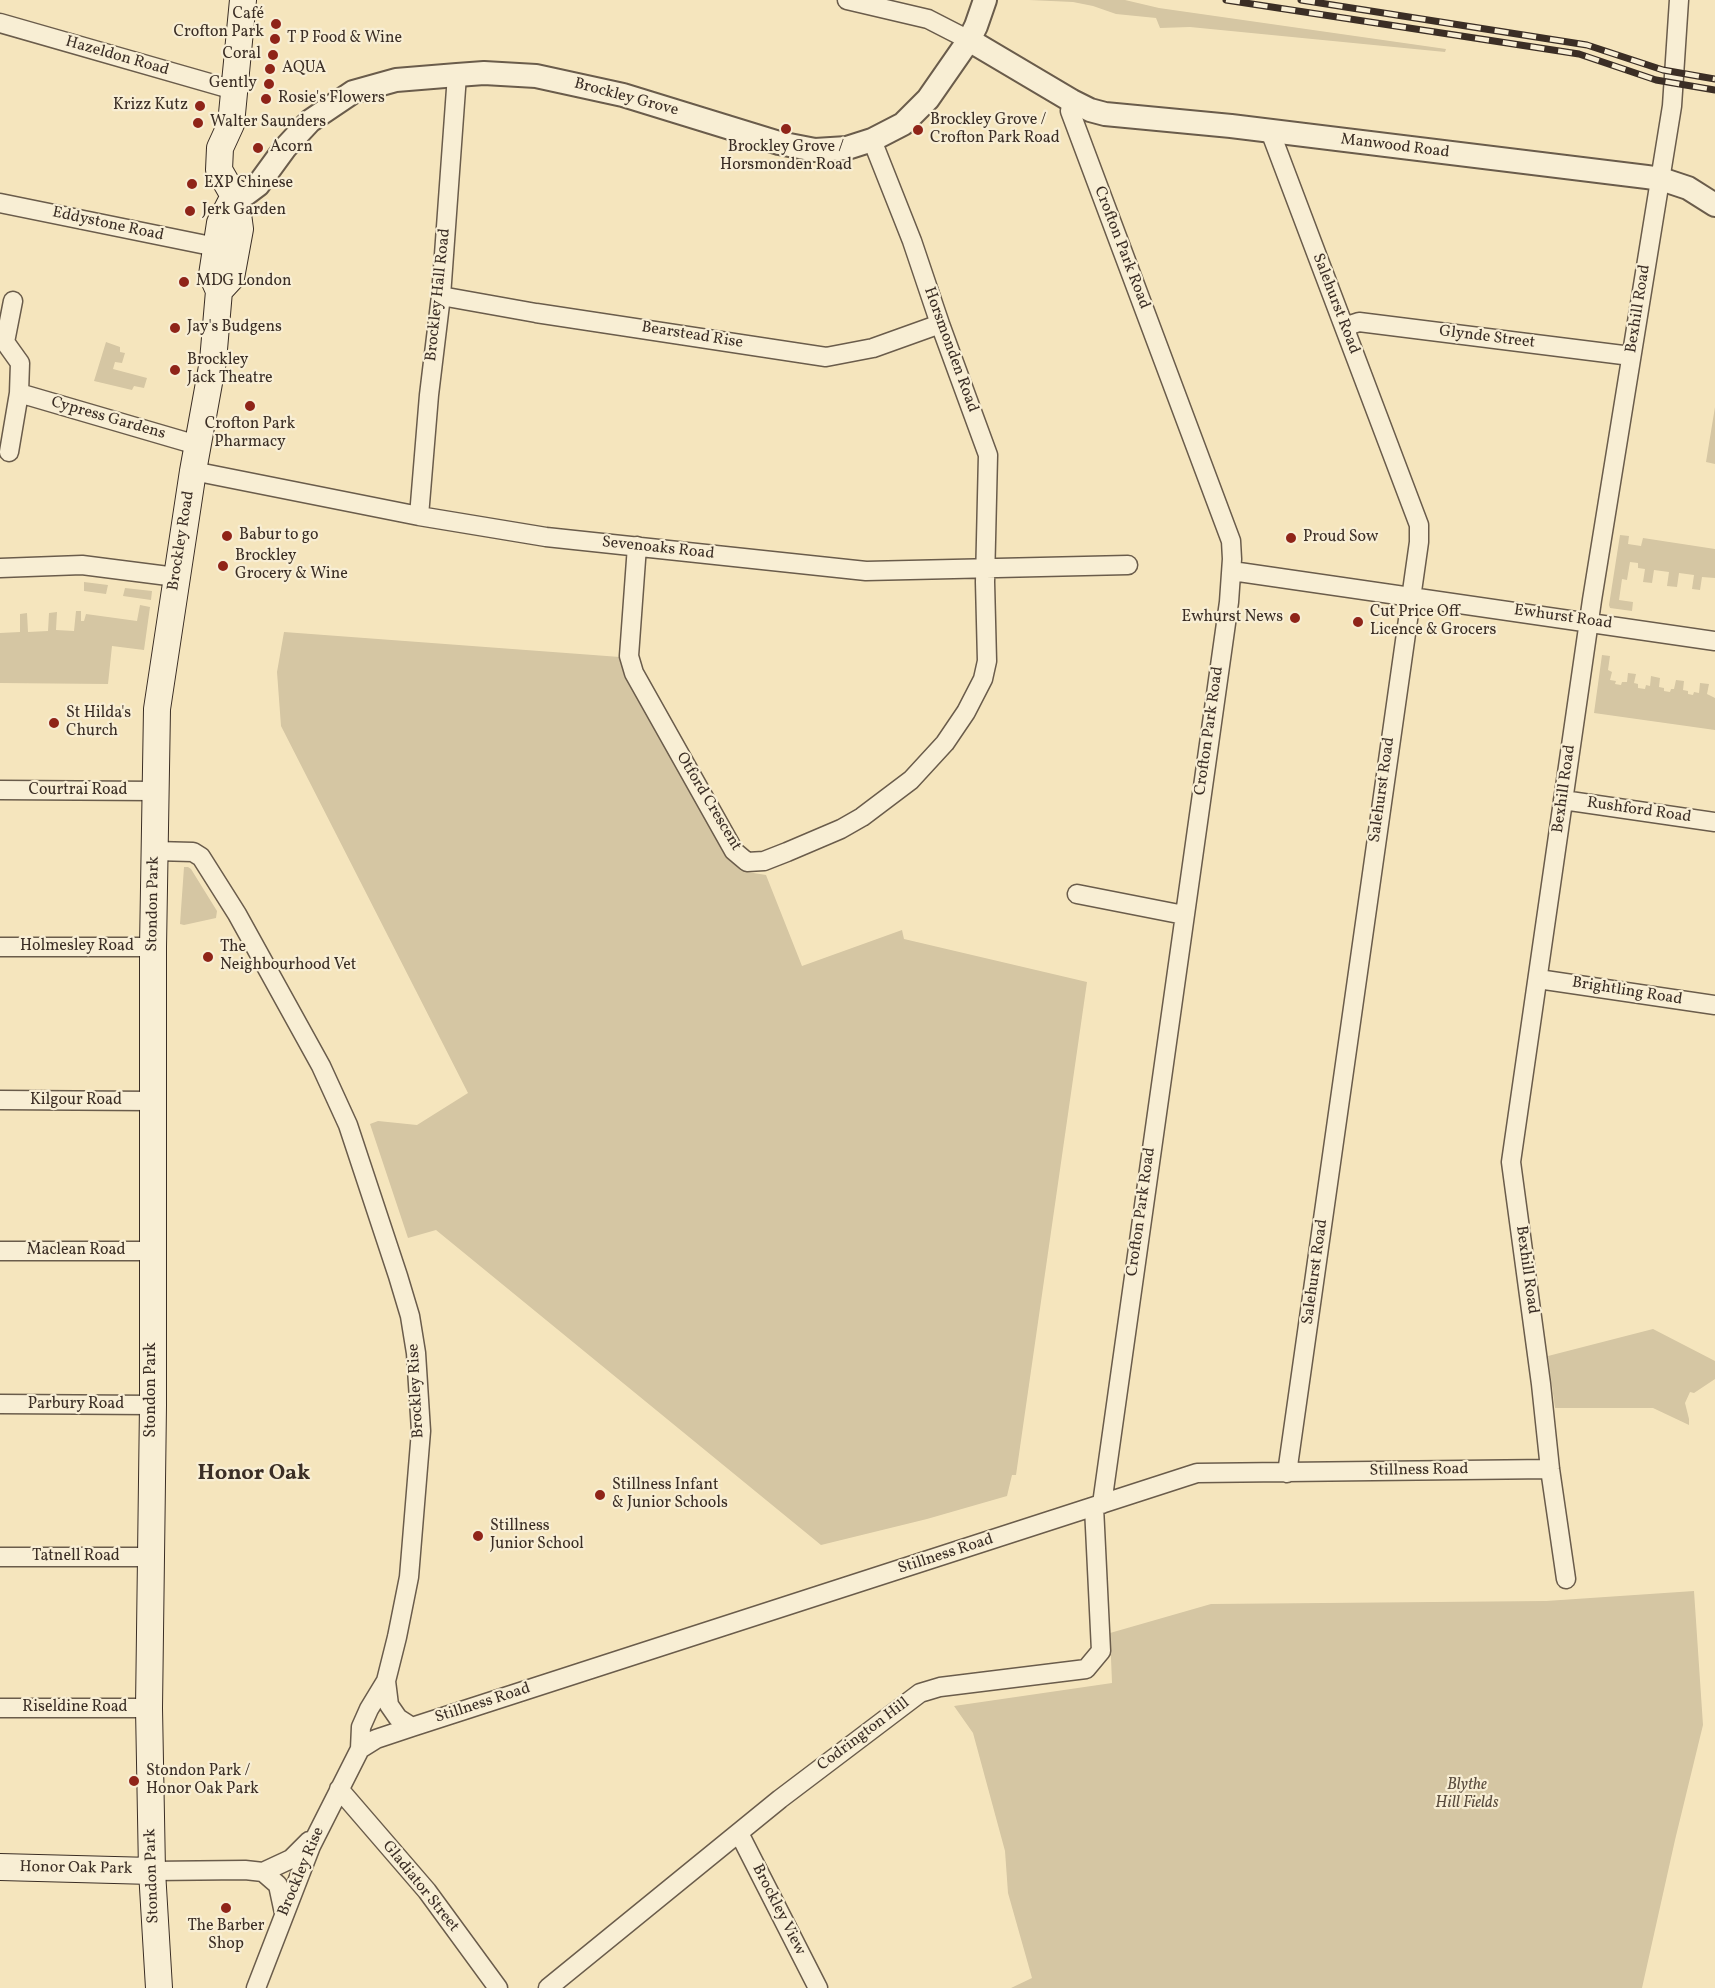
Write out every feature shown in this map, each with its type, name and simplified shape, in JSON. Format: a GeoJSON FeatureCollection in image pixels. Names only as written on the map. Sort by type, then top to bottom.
{"type":"FeatureCollection","features":[{"type":"Feature","properties":{"kind":"main road","name":"Brockley Road"},"geometry":{"type":"LineString","coordinates":[[219,291],[231,278],[240,229],[234,196],[219,170],[220,148],[231,124],[243,0]]}},
{"type":"Feature","properties":{"kind":"main road","name":"Brockley Road"},"geometry":{"type":"LineString","coordinates":[[156,791],[157,709],[197,445],[213,361],[219,291],[212,275],[220,223],[234,196]]}},
{"type":"Feature","properties":{"kind":"main road","name":"Stondon Park"},"geometry":{"type":"LineString","coordinates":[[156,791],[153,947],[153,1405],[149,1708],[152,1870],[159,1988]]}},
{"type":"Feature","properties":{"kind":"main road","name":"Honor Oak Park"},"geometry":{"type":"LineString","coordinates":[[0,1867],[152,1870]]}},
{"type":"Feature","properties":{"kind":"street"},"geometry":{"type":"LineString","coordinates":[[847,0],[928,19],[969,40],[1072,101]]}},
{"type":"Feature","properties":{"kind":"street","name":"Brockley Grove"},"geometry":{"type":"LineString","coordinates":[[234,196],[246,194],[258,185],[285,148],[310,121],[353,92],[396,80],[457,75],[536,76],[623,95],[779,143],[815,150],[847,148],[872,140],[903,124],[928,99],[969,40],[986,0]]}},
{"type":"Feature","properties":{"kind":"street","name":"Bexhill Road"},"geometry":{"type":"LineString","coordinates":[[1566,1579],[1511,1162],[1589,622],[1672,106],[1679,0]]}},
{"type":"Feature","properties":{"kind":"street","name":"Hazeldon Road"},"geometry":{"type":"LineString","coordinates":[[0,23],[234,90]]}},
{"type":"Feature","properties":{"kind":"street","name":"Brockley Hall Road"},"geometry":{"type":"LineString","coordinates":[[419,516],[429,395],[441,296],[457,75]]}},
{"type":"Feature","properties":{"kind":"street","name":"Manwood Road"},"geometry":{"type":"LineString","coordinates":[[1072,101],[1105,114],[1270,131],[1661,179],[1688,188],[1715,204]]}},
{"type":"Feature","properties":{"kind":"street","name":"Crofton Park Road"},"geometry":{"type":"LineString","coordinates":[[1072,101],[1070,111],[1231,541],[1232,571],[1098,1506]]}},
{"type":"Feature","properties":{"kind":"street","name":"Salehurst Road"},"geometry":{"type":"LineString","coordinates":[[1270,131],[1419,525],[1419,542],[1287,1473]]}},
{"type":"Feature","properties":{"kind":"street","name":"Horsmonden Road"},"geometry":{"type":"LineString","coordinates":[[872,140],[912,241],[988,455],[985,569]]}},
{"type":"Feature","properties":{"kind":"street","name":"Eddystone Road"},"geometry":{"type":"LineString","coordinates":[[0,203],[216,247]]}},
{"type":"Feature","properties":{"kind":"street","name":"Bearstead Rise"},"geometry":{"type":"LineString","coordinates":[[441,296],[536,313],[826,357],[873,348],[940,324]]}},
{"type":"Feature","properties":{"kind":"street"},"geometry":{"type":"LineString","coordinates":[[9,452],[20,393],[20,363],[5,342],[13,301]]}},
{"type":"Feature","properties":{"kind":"street","name":"Glynde Street"},"geometry":{"type":"LineString","coordinates":[[1344,327],[1359,322],[1631,356]]}},
{"type":"Feature","properties":{"kind":"street","name":"Cypress Gardens"},"geometry":{"type":"LineString","coordinates":[[20,393],[197,445]]}},
{"type":"Feature","properties":{"kind":"street","name":"Sevenoaks Road"},"geometry":{"type":"LineString","coordinates":[[193,471],[419,516],[546,537],[866,572],[1128,565]]}},
{"type":"Feature","properties":{"kind":"street","name":"Otford Crescent"},"geometry":{"type":"LineString","coordinates":[[637,546],[629,656],[633,673],[734,851],[747,862],[764,861],[841,829],[862,817],[911,780],[945,743],[966,712],[983,678],[987,661],[985,569]]}},
{"type":"Feature","properties":{"kind":"street"},"geometry":{"type":"LineString","coordinates":[[0,568],[82,565],[176,577]]}},
{"type":"Feature","properties":{"kind":"street","name":"Ewhurst Road"},"geometry":{"type":"LineString","coordinates":[[1232,571],[1715,641]]}},
{"type":"Feature","properties":{"kind":"street","name":"Courtrai Road"},"geometry":{"type":"LineString","coordinates":[[0,790],[156,791]]}},
{"type":"Feature","properties":{"kind":"street","name":"Rushford Road"},"geometry":{"type":"LineString","coordinates":[[1563,800],[1715,822]]}},
{"type":"Feature","properties":{"kind":"street","name":"Brockley Rise"},"geometry":{"type":"LineString","coordinates":[[155,851],[193,852],[201,857],[243,924],[321,1066],[348,1125],[410,1316],[416,1353],[421,1431],[410,1577],[398,1637],[386,1681],[361,1726],[360,1749],[311,1846],[256,1988]]}},
{"type":"Feature","properties":{"kind":"street"},"geometry":{"type":"LineString","coordinates":[[1077,894],[1184,915]]}},
{"type":"Feature","properties":{"kind":"street","name":"Holmesley Road"},"geometry":{"type":"LineString","coordinates":[[0,947],[153,947]]}},
{"type":"Feature","properties":{"kind":"street","name":"Brightling Road"},"geometry":{"type":"LineString","coordinates":[[1538,979],[1715,1005]]}},
{"type":"Feature","properties":{"kind":"street","name":"Kilgour Road"},"geometry":{"type":"LineString","coordinates":[[0,1101],[152,1101]]}},
{"type":"Feature","properties":{"kind":"street","name":"Maclean Road"},"geometry":{"type":"LineString","coordinates":[[0,1251],[152,1251]]}},
{"type":"Feature","properties":{"kind":"street","name":"Parbury Road"},"geometry":{"type":"LineString","coordinates":[[0,1404],[153,1405]]}},
{"type":"Feature","properties":{"kind":"street","name":"Stillness Road"},"geometry":{"type":"LineString","coordinates":[[360,1749],[376,1739],[433,1720],[1197,1473],[1550,1469]]}},
{"type":"Feature","properties":{"kind":"street","name":"Codrington Hill"},"geometry":{"type":"LineString","coordinates":[[548,1988],[780,1798],[920,1693],[940,1687],[1086,1670],[1101,1651],[1098,1506]]}},
{"type":"Feature","properties":{"kind":"street","name":"Tatnell Road"},"geometry":{"type":"LineString","coordinates":[[0,1557],[151,1557]]}},
{"type":"Feature","properties":{"kind":"street"},"geometry":{"type":"LineString","coordinates":[[386,1681],[389,1705],[398,1718],[412,1727]]}},
{"type":"Feature","properties":{"kind":"street","name":"Riseldine Road"},"geometry":{"type":"LineString","coordinates":[[0,1708],[149,1708]]}},
{"type":"Feature","properties":{"kind":"street","name":"Gladiator Street"},"geometry":{"type":"LineString","coordinates":[[339,1789],[427,1892],[498,1988]]}},
{"type":"Feature","properties":{"kind":"street"},"geometry":{"type":"LineString","coordinates":[[152,1870],[263,1872],[291,1859],[320,1829]]}},
{"type":"Feature","properties":{"kind":"street","name":"Brockley View"},"geometry":{"type":"LineString","coordinates":[[739,1833],[818,1988]]}},
{"type":"Feature","properties":{"kind":"street"},"geometry":{"type":"LineString","coordinates":[[263,1872],[278,1885],[284,1912]]}},
{"type":"Feature","properties":{"kind":"green space"},"geometry":{"type":"Polygon","coordinates":[[[1029,0],[1125,0],[1159,8],[1446,49],[1445,52],[1190,27],[1160,28],[1156,18],[1116,14],[1073,2],[1029,0]]]}},
{"type":"Feature","properties":{"kind":"green space"},"geometry":{"type":"Polygon","coordinates":[[[106,342],[120,347],[120,352],[125,353],[122,363],[115,362],[113,369],[147,378],[144,388],[134,386],[132,390],[94,381],[106,342]]]}},
{"type":"Feature","properties":{"kind":"green space"},"geometry":{"type":"Polygon","coordinates":[[[1715,407],[1715,464],[1706,462],[1715,407]]]}},
{"type":"Feature","properties":{"kind":"green space"},"geometry":{"type":"Polygon","coordinates":[[[1620,535],[1629,536],[1628,544],[1641,546],[1643,538],[1715,549],[1715,578],[1702,577],[1700,590],[1692,589],[1694,575],[1679,573],[1677,587],[1667,586],[1669,572],[1654,570],[1652,583],[1643,582],[1645,569],[1638,568],[1638,563],[1630,562],[1627,580],[1622,579],[1619,600],[1633,602],[1632,611],[1610,608],[1620,535]]]}},
{"type":"Feature","properties":{"kind":"green space"},"geometry":{"type":"Polygon","coordinates":[[[84,582],[108,585],[106,594],[84,591],[84,582]]]}},
{"type":"Feature","properties":{"kind":"green space"},"geometry":{"type":"Polygon","coordinates":[[[125,588],[152,591],[151,600],[123,596],[125,588]]]}},
{"type":"Feature","properties":{"kind":"green space"},"geometry":{"type":"Polygon","coordinates":[[[140,605],[150,607],[144,650],[112,646],[108,684],[0,683],[0,633],[20,632],[20,614],[27,613],[28,632],[48,631],[49,613],[57,612],[56,630],[74,631],[76,611],[81,611],[81,621],[84,621],[86,614],[137,621],[140,605]]]}},
{"type":"Feature","properties":{"kind":"green space"},"geometry":{"type":"Polygon","coordinates":[[[284,632],[620,657],[627,680],[726,857],[741,871],[766,875],[802,966],[902,930],[904,939],[1087,982],[1016,1475],[1012,1475],[1007,1496],[927,1519],[821,1545],[436,1230],[408,1238],[370,1124],[378,1121],[417,1125],[468,1093],[281,726],[277,672],[284,632]]]}},
{"type":"Feature","properties":{"kind":"green space"},"geometry":{"type":"Polygon","coordinates":[[[1602,655],[1610,656],[1608,670],[1612,672],[1610,680],[1616,681],[1615,684],[1621,685],[1622,682],[1627,682],[1628,673],[1636,674],[1634,683],[1638,684],[1638,688],[1645,689],[1646,685],[1650,686],[1651,676],[1660,678],[1659,687],[1670,692],[1674,689],[1676,680],[1684,681],[1683,690],[1693,695],[1694,692],[1699,693],[1700,683],[1709,684],[1707,694],[1715,698],[1715,730],[1594,713],[1602,655]]]}},
{"type":"Feature","properties":{"kind":"green space"},"geometry":{"type":"Polygon","coordinates":[[[184,867],[191,869],[217,911],[216,918],[180,924],[184,867]]]}},
{"type":"Feature","properties":{"kind":"green space"},"geometry":{"type":"Polygon","coordinates":[[[1653,1329],[1715,1361],[1715,1379],[1694,1393],[1690,1392],[1685,1403],[1689,1425],[1653,1408],[1555,1408],[1548,1356],[1653,1329]]]}},
{"type":"Feature","properties":{"kind":"green space","name":"Blythe Hill Fields"},"geometry":{"type":"Polygon","coordinates":[[[1694,1591],[1703,1725],[1642,1988],[1011,1988],[1032,1978],[1008,1893],[1005,1851],[973,1733],[954,1706],[1112,1683],[1110,1633],[1211,1604],[1546,1601],[1694,1591]]]}},
{"type":"Feature","properties":{"kind":"railway"},"geometry":{"type":"LineString","coordinates":[[1226,0],[1579,54],[1656,80],[1715,90]]}},
{"type":"Feature","properties":{"kind":"railway"},"geometry":{"type":"LineString","coordinates":[[1301,0],[1587,45],[1663,70],[1715,79]]}},
{"type":"Feature","properties":{"kind":"place","name":"Café Crofton Park"},"geometry":{"type":"Point","coordinates":[276,24]}},
{"type":"Feature","properties":{"kind":"place","name":"T P Food & Wine"},"geometry":{"type":"Point","coordinates":[275,39]}},
{"type":"Feature","properties":{"kind":"place","name":"Coral"},"geometry":{"type":"Point","coordinates":[273,55]}},
{"type":"Feature","properties":{"kind":"place","name":"AQUA"},"geometry":{"type":"Point","coordinates":[270,69]}},
{"type":"Feature","properties":{"kind":"place","name":"Gently"},"geometry":{"type":"Point","coordinates":[269,84]}},
{"type":"Feature","properties":{"kind":"place","name":"Rosie's Flowers"},"geometry":{"type":"Point","coordinates":[266,99]}},
{"type":"Feature","properties":{"kind":"place","name":"Krizz Kutz"},"geometry":{"type":"Point","coordinates":[200,106]}},
{"type":"Feature","properties":{"kind":"place","name":"Walter Saunders"},"geometry":{"type":"Point","coordinates":[198,123]}},
{"type":"Feature","properties":{"kind":"place","name":"Brockley Grove / Horsmonden Road"},"geometry":{"type":"Point","coordinates":[786,129]}},
{"type":"Feature","properties":{"kind":"place","name":"Brockley Grove / Crofton Park Road"},"geometry":{"type":"Point","coordinates":[918,130]}},
{"type":"Feature","properties":{"kind":"place","name":"Acorn"},"geometry":{"type":"Point","coordinates":[258,148]}},
{"type":"Feature","properties":{"kind":"place","name":"EXP Chinese"},"geometry":{"type":"Point","coordinates":[192,184]}},
{"type":"Feature","properties":{"kind":"place","name":"Jerk Garden"},"geometry":{"type":"Point","coordinates":[190,211]}},
{"type":"Feature","properties":{"kind":"place","name":"MDG London"},"geometry":{"type":"Point","coordinates":[184,282]}},
{"type":"Feature","properties":{"kind":"place","name":"Jay's Budgens"},"geometry":{"type":"Point","coordinates":[175,328]}},
{"type":"Feature","properties":{"kind":"place","name":"Brockley Jack Theatre"},"geometry":{"type":"Point","coordinates":[175,370]}},
{"type":"Feature","properties":{"kind":"place","name":"Crofton Park Pharmacy"},"geometry":{"type":"Point","coordinates":[250,406]}},
{"type":"Feature","properties":{"kind":"place","name":"Babur to go"},"geometry":{"type":"Point","coordinates":[227,536]}},
{"type":"Feature","properties":{"kind":"place","name":"Proud Sow"},"geometry":{"type":"Point","coordinates":[1291,538]}},
{"type":"Feature","properties":{"kind":"place","name":"Brockley Grocery & Wine"},"geometry":{"type":"Point","coordinates":[223,566]}},
{"type":"Feature","properties":{"kind":"place","name":"Ewhurst News"},"geometry":{"type":"Point","coordinates":[1295,618]}},
{"type":"Feature","properties":{"kind":"place","name":"Cut Price Off Licence & Grocers"},"geometry":{"type":"Point","coordinates":[1358,622]}},
{"type":"Feature","properties":{"kind":"place","name":"St Hilda's Church"},"geometry":{"type":"Point","coordinates":[54,723]}},
{"type":"Feature","properties":{"kind":"place","name":"The Neighbourhood Vet"},"geometry":{"type":"Point","coordinates":[208,957]}},
{"type":"Feature","properties":{"kind":"place","name":"Stillness Infant & Junior Schools"},"geometry":{"type":"Point","coordinates":[600,1495]}},
{"type":"Feature","properties":{"kind":"place","name":"Stillness Junior School"},"geometry":{"type":"Point","coordinates":[478,1536]}},
{"type":"Feature","properties":{"kind":"place","name":"Stondon Park / Honor Oak Park"},"geometry":{"type":"Point","coordinates":[134,1781]}},
{"type":"Feature","properties":{"kind":"place","name":"The Barber Shop"},"geometry":{"type":"Point","coordinates":[226,1908]}},
{"type":"Feature","properties":{"kind":"district","name":"Honor Oak"},"geometry":{"type":"Point","coordinates":[254,1475]}}]}
